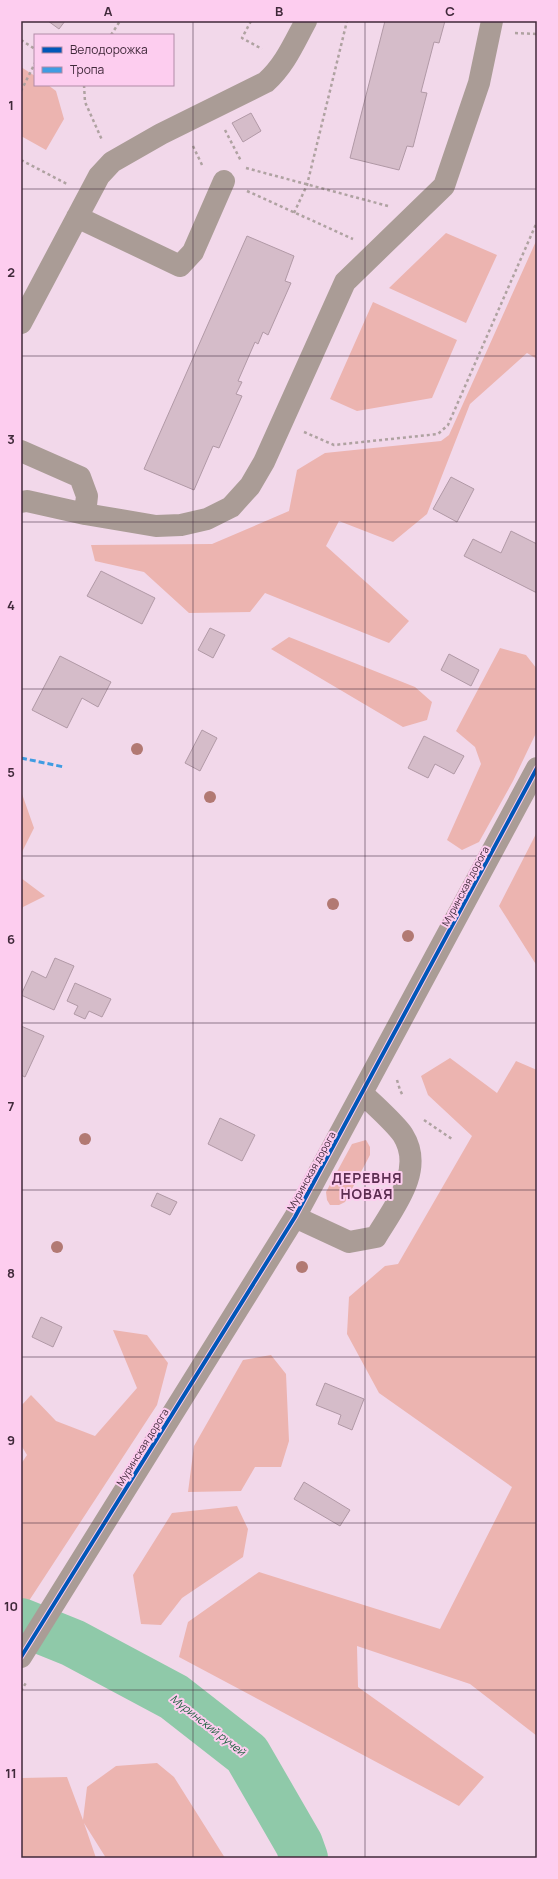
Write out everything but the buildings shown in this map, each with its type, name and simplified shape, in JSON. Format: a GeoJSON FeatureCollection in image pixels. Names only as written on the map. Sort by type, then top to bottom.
{"type":"FeatureCollection","features":[{"type":"Feature","properties":{"kind":"street"},"geometry":{"type":"LineString","coordinates":[[21,323],[88,195],[99,176],[112,162],[182,124],[266,82],[285,61],[306,21]]}},
{"type":"Feature","properties":{"kind":"street"},"geometry":{"type":"LineString","coordinates":[[21,502],[27,501],[85,514],[156,526],[181,525],[207,519],[231,507],[250,486],[264,462],[345,282],[444,186],[478,82],[492,21]]}},
{"type":"Feature","properties":{"kind":"street"},"geometry":{"type":"LineString","coordinates":[[77,217],[180,266],[193,252],[224,181]]}},
{"type":"Feature","properties":{"kind":"street"},"geometry":{"type":"LineString","coordinates":[[21,450],[80,477],[87,496],[85,514]]}},
{"type":"Feature","properties":{"kind":"street","name":"Муринская дорога"},"geometry":{"type":"LineString","coordinates":[[21,1657],[295,1217],[537,768]]}},
{"type":"Feature","properties":{"kind":"street"},"geometry":{"type":"LineString","coordinates":[[295,1217],[349,1242],[376,1237],[406,1186],[411,1168],[410,1152],[403,1134],[362,1093]]}},
{"type":"Feature","properties":{"kind":"path"},"geometry":{"type":"LineString","coordinates":[[112,34],[120,21]]}},
{"type":"Feature","properties":{"kind":"path"},"geometry":{"type":"LineString","coordinates":[[251,21],[242,38],[285,61]]}},
{"type":"Feature","properties":{"kind":"path"},"geometry":{"type":"LineString","coordinates":[[294,213],[307,185],[347,21]]}},
{"type":"Feature","properties":{"kind":"path"},"geometry":{"type":"LineString","coordinates":[[21,40],[34,48]]}},
{"type":"Feature","properties":{"kind":"path"},"geometry":{"type":"LineString","coordinates":[[21,91],[34,65]]}},
{"type":"Feature","properties":{"kind":"path"},"geometry":{"type":"LineString","coordinates":[[84,86],[85,102],[112,162]]}},
{"type":"Feature","properties":{"kind":"path"},"geometry":{"type":"LineString","coordinates":[[214,108],[244,168],[415,214]]}},
{"type":"Feature","properties":{"kind":"path"},"geometry":{"type":"LineString","coordinates":[[182,124],[207,173],[377,250]]}},
{"type":"Feature","properties":{"kind":"path"},"geometry":{"type":"LineString","coordinates":[[21,160],[88,195]]}},
{"type":"Feature","properties":{"kind":"path"},"geometry":{"type":"LineString","coordinates":[[282,422],[334,445],[438,434],[448,425],[537,222]]}},
{"type":"Feature","properties":{"kind":"path"},"geometry":{"type":"LineString","coordinates":[[397,1078],[400,1090],[407,1101]]}},
{"type":"Feature","properties":{"kind":"path"},"geometry":{"type":"LineString","coordinates":[[422,1118],[452,1139]]}},
{"type":"Feature","properties":{"kind":"shaded area"},"geometry":{"type":"Polygon","coordinates":[[[21,67],[34,75],[34,86],[49,86],[56,91],[64,119],[46,150],[21,136],[21,67]]]}},
{"type":"Feature","properties":{"kind":"shaded area"},"geometry":{"type":"Polygon","coordinates":[[[446,233],[497,255],[466,323],[389,288],[446,233]]]}},
{"type":"Feature","properties":{"kind":"shaded area"},"geometry":{"type":"Polygon","coordinates":[[[537,239],[537,359],[527,353],[470,404],[427,514],[393,542],[339,521],[326,546],[409,621],[389,643],[265,593],[250,612],[189,613],[144,572],[95,561],[91,545],[212,544],[289,511],[297,470],[325,453],[441,441],[449,435],[537,239]]]}},
{"type":"Feature","properties":{"kind":"shaded area"},"geometry":{"type":"Polygon","coordinates":[[[373,302],[457,340],[432,398],[357,411],[330,399],[373,302]]]}},
{"type":"Feature","properties":{"kind":"shaded area"},"geometry":{"type":"Polygon","coordinates":[[[289,637],[415,687],[432,702],[427,720],[403,727],[271,649],[289,637]]]}},
{"type":"Feature","properties":{"kind":"shaded area"},"geometry":{"type":"Polygon","coordinates":[[[500,648],[526,655],[537,669],[537,731],[513,781],[479,842],[462,850],[447,840],[481,764],[475,747],[456,731],[500,648]]]}},
{"type":"Feature","properties":{"kind":"shaded area"},"geometry":{"type":"Polygon","coordinates":[[[21,791],[34,828],[21,854],[21,791]]]}},
{"type":"Feature","properties":{"kind":"shaded area"},"geometry":{"type":"Polygon","coordinates":[[[537,832],[537,966],[499,906],[537,832]]]}},
{"type":"Feature","properties":{"kind":"shaded area"},"geometry":{"type":"Polygon","coordinates":[[[21,878],[45,896],[23,907],[21,911],[21,878]]]}},
{"type":"Feature","properties":{"kind":"shaded area"},"geometry":{"type":"Polygon","coordinates":[[[450,1058],[497,1093],[516,1061],[537,1070],[537,1736],[470,1684],[357,1646],[358,1687],[484,1777],[459,1806],[179,1657],[188,1622],[259,1572],[440,1629],[512,1487],[379,1393],[347,1334],[349,1297],[385,1266],[398,1264],[472,1136],[428,1095],[421,1076],[450,1058]]]}},
{"type":"Feature","properties":{"kind":"shaded area"},"geometry":{"type":"Polygon","coordinates":[[[366,1140],[370,1147],[370,1155],[345,1202],[339,1205],[330,1205],[327,1200],[326,1192],[352,1144],[366,1140]]]}},
{"type":"Feature","properties":{"kind":"shaded area"},"geometry":{"type":"Polygon","coordinates":[[[113,1330],[147,1335],[168,1363],[157,1405],[21,1613],[21,1464],[27,1455],[21,1445],[21,1406],[31,1395],[56,1421],[95,1436],[137,1388],[113,1330]]]}},
{"type":"Feature","properties":{"kind":"shaded area"},"geometry":{"type":"Polygon","coordinates":[[[271,1355],[286,1374],[289,1441],[281,1467],[255,1467],[241,1491],[188,1492],[194,1446],[243,1360],[271,1355]]]}},
{"type":"Feature","properties":{"kind":"shaded area"},"geometry":{"type":"Polygon","coordinates":[[[237,1506],[248,1529],[243,1557],[182,1598],[161,1625],[141,1624],[133,1575],[172,1513],[237,1506]]]}},
{"type":"Feature","properties":{"kind":"shaded area"},"geometry":{"type":"Polygon","coordinates":[[[157,1763],[174,1777],[225,1858],[106,1858],[84,1823],[96,1858],[21,1858],[22,1778],[67,1777],[83,1820],[87,1787],[116,1766],[157,1763]]]}},
{"type":"Feature","properties":{"kind":"waterway","name":"Муринский ручей"},"geometry":{"type":"LineString","coordinates":[[21,1622],[73,1643],[174,1697],[247,1754],[299,1844],[304,1858]]}},
{"type":"Feature","properties":{"kind":"marked path"},"geometry":{"type":"LineString","coordinates":[[21,758],[64,767]]}},
{"type":"Feature","properties":{"kind":"cycle path"},"geometry":{"type":"LineString","coordinates":[[21,1657],[295,1217],[537,768]]}},
{"type":"Feature","properties":{"kind":"district","name":"ДЕРЕВНЯ НОВАЯ"},"geometry":{"type":"Point","coordinates":[367,1186]}}]}
